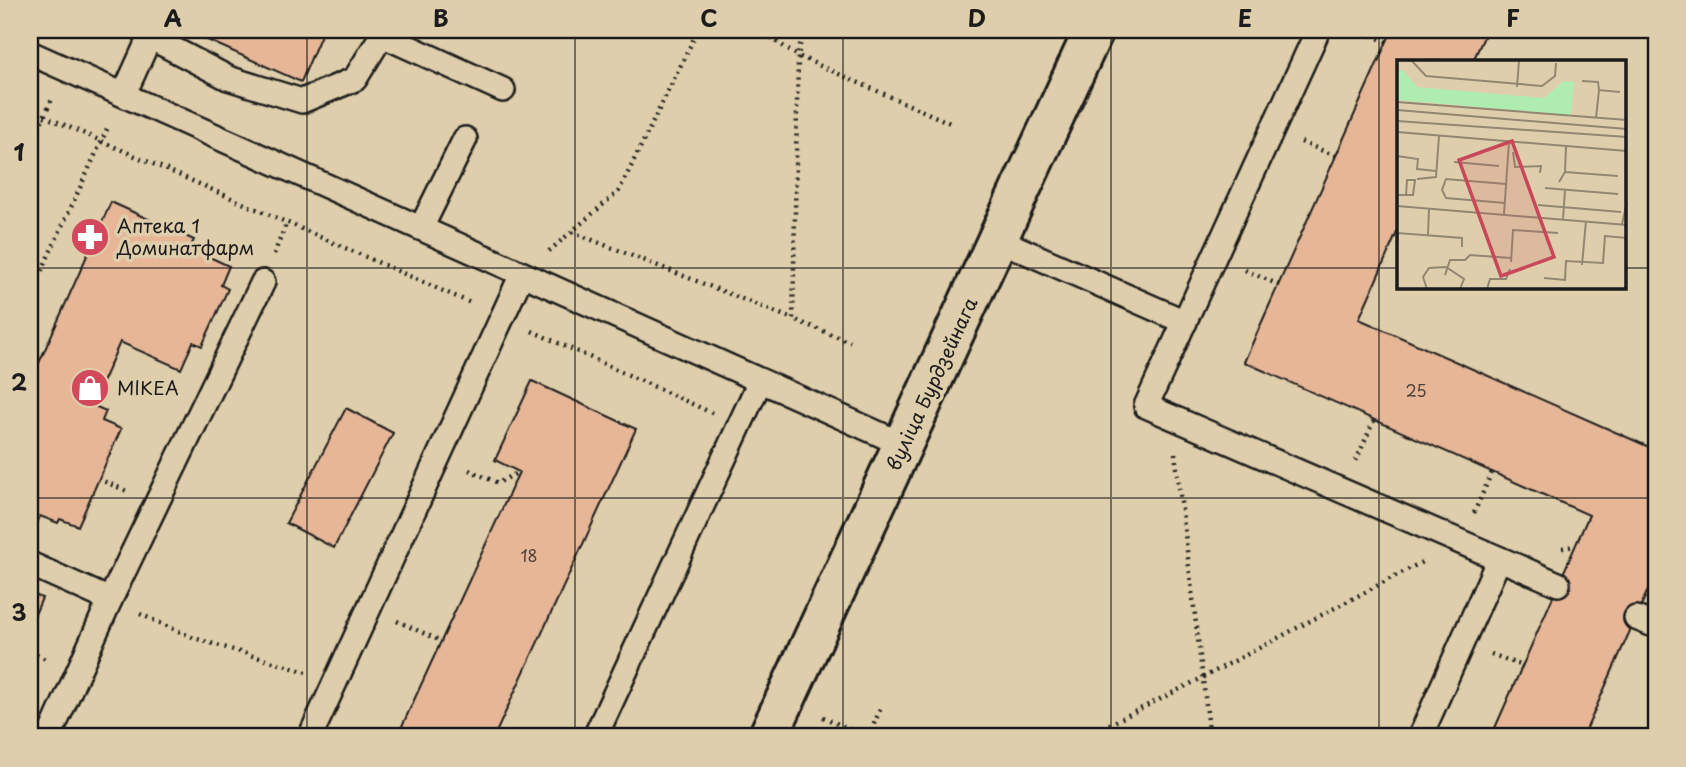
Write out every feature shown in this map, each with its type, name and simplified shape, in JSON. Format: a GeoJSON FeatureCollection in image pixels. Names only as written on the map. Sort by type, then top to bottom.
{"type":"FeatureCollection","features":[{"type":"Feature","properties":{"kind":"street","name":"вуліца Бурдзейнага"},"geometry":{"type":"LineString","coordinates":[[768,737],[1094,30]]}},
{"type":"Feature","properties":{"kind":"lane"},"geometry":{"type":"LineString","coordinates":[[1318,30],[1146,407],[1558,584]]}},
{"type":"Feature","properties":{"kind":"lane"},"geometry":{"type":"LineString","coordinates":[[124,94],[151,33],[228,78],[302,101],[355,79],[382,32],[503,90]]}},
{"type":"Feature","properties":{"kind":"lane"},"geometry":{"type":"LineString","coordinates":[[30,52],[904,445]]}},
{"type":"Feature","properties":{"kind":"lane"},"geometry":{"type":"LineString","coordinates":[[421,228],[465,139]]}},
{"type":"Feature","properties":{"kind":"lane"},"geometry":{"type":"LineString","coordinates":[[999,240],[1185,322]]}},
{"type":"Feature","properties":{"kind":"lane"},"geometry":{"type":"LineString","coordinates":[[310,737],[522,274]]}},
{"type":"Feature","properties":{"kind":"lane"},"geometry":{"type":"LineString","coordinates":[[49,737],[110,600],[263,282]]}},
{"type":"Feature","properties":{"kind":"lane"},"geometry":{"type":"LineString","coordinates":[[595,737],[760,381]]}},
{"type":"Feature","properties":{"kind":"lane"},"geometry":{"type":"LineString","coordinates":[[1420,737],[1499,559]]}},
{"type":"Feature","properties":{"kind":"lane"},"geometry":{"type":"LineString","coordinates":[[30,564],[110,600]]}},
{"type":"Feature","properties":{"kind":"path"},"geometry":{"type":"LineString","coordinates":[[522,274],[619,191],[698,30]]}},
{"type":"Feature","properties":{"kind":"path"},"geometry":{"type":"LineString","coordinates":[[759,30],[798,57],[950,123]]}},
{"type":"Feature","properties":{"kind":"path"},"geometry":{"type":"LineString","coordinates":[[793,318],[798,57],[803,30]]}},
{"type":"Feature","properties":{"kind":"path"},"geometry":{"type":"LineString","coordinates":[[985,30],[989,38]]}},
{"type":"Feature","properties":{"kind":"path"},"geometry":{"type":"LineString","coordinates":[[1359,30],[1387,42]]}},
{"type":"Feature","properties":{"kind":"path"},"geometry":{"type":"LineString","coordinates":[[30,296],[124,94]]}},
{"type":"Feature","properties":{"kind":"path"},"geometry":{"type":"LineString","coordinates":[[44,116],[502,317],[738,425]]}},
{"type":"Feature","properties":{"kind":"path"},"geometry":{"type":"LineString","coordinates":[[571,231],[850,342]]}},
{"type":"Feature","properties":{"kind":"path"},"geometry":{"type":"LineString","coordinates":[[1170,417],[1210,737]]}},
{"type":"Feature","properties":{"kind":"path"},"geometry":{"type":"LineString","coordinates":[[1342,491],[1374,420]]}},
{"type":"Feature","properties":{"kind":"path"},"geometry":{"type":"LineString","coordinates":[[439,456],[498,483],[519,472]]}},
{"type":"Feature","properties":{"kind":"path"},"geometry":{"type":"LineString","coordinates":[[1084,737],[1460,542],[1492,472]]}},
{"type":"Feature","properties":{"kind":"path"},"geometry":{"type":"LineString","coordinates":[[110,600],[194,638],[335,680]]}},
{"type":"Feature","properties":{"kind":"path"},"geometry":{"type":"LineString","coordinates":[[369,608],[441,641]]}},
{"type":"Feature","properties":{"kind":"path"},"geometry":{"type":"LineString","coordinates":[[785,699],[867,737],[881,708]]}},
{"type":"Feature","properties":{"kind":"path"},"geometry":{"type":"LineString","coordinates":[[1654,737],[1656,731]]}},
{"type":"Feature","properties":{"kind":"building"},"geometry":{"type":"Polygon","coordinates":[[[185,30],[323,30],[301,82],[185,30]]]}},
{"type":"Feature","properties":{"kind":"building"},"geometry":{"type":"Polygon","coordinates":[[[1392,30],[1487,30],[1473,60],[1397,60],[1397,233],[1359,319],[1656,450],[1656,572],[1583,737],[1491,737],[1589,515],[1244,362],[1392,30]]]}},
{"type":"Feature","properties":{"kind":"building"},"geometry":{"type":"Polygon","coordinates":[[[111,202],[194,240],[190,248],[229,266],[221,285],[228,289],[202,346],[193,342],[181,369],[120,342],[92,405],[106,411],[102,421],[121,429],[78,526],[60,519],[58,523],[40,516],[30,539],[30,383],[111,202]]]}},
{"type":"Feature","properties":{"kind":"building"},"geometry":{"type":"Polygon","coordinates":[[[532,381],[636,429],[494,737],[397,737],[519,472],[495,460],[532,381]]]}},
{"type":"Feature","properties":{"kind":"building"},"geometry":{"type":"Polygon","coordinates":[[[346,408],[393,433],[334,548],[286,523],[346,408]]]}},
{"type":"Feature","properties":{"kind":"building"},"geometry":{"type":"Polygon","coordinates":[[[30,593],[42,598],[30,626],[30,593]]]}},
{"type":"Feature","properties":{"kind":"place","name":"Аптека 1 Доминатфарм"},"geometry":{"type":"Point","coordinates":[90,237]}},
{"type":"Feature","properties":{"kind":"place","name":"MIKEA"},"geometry":{"type":"Point","coordinates":[90,388]}}]}
